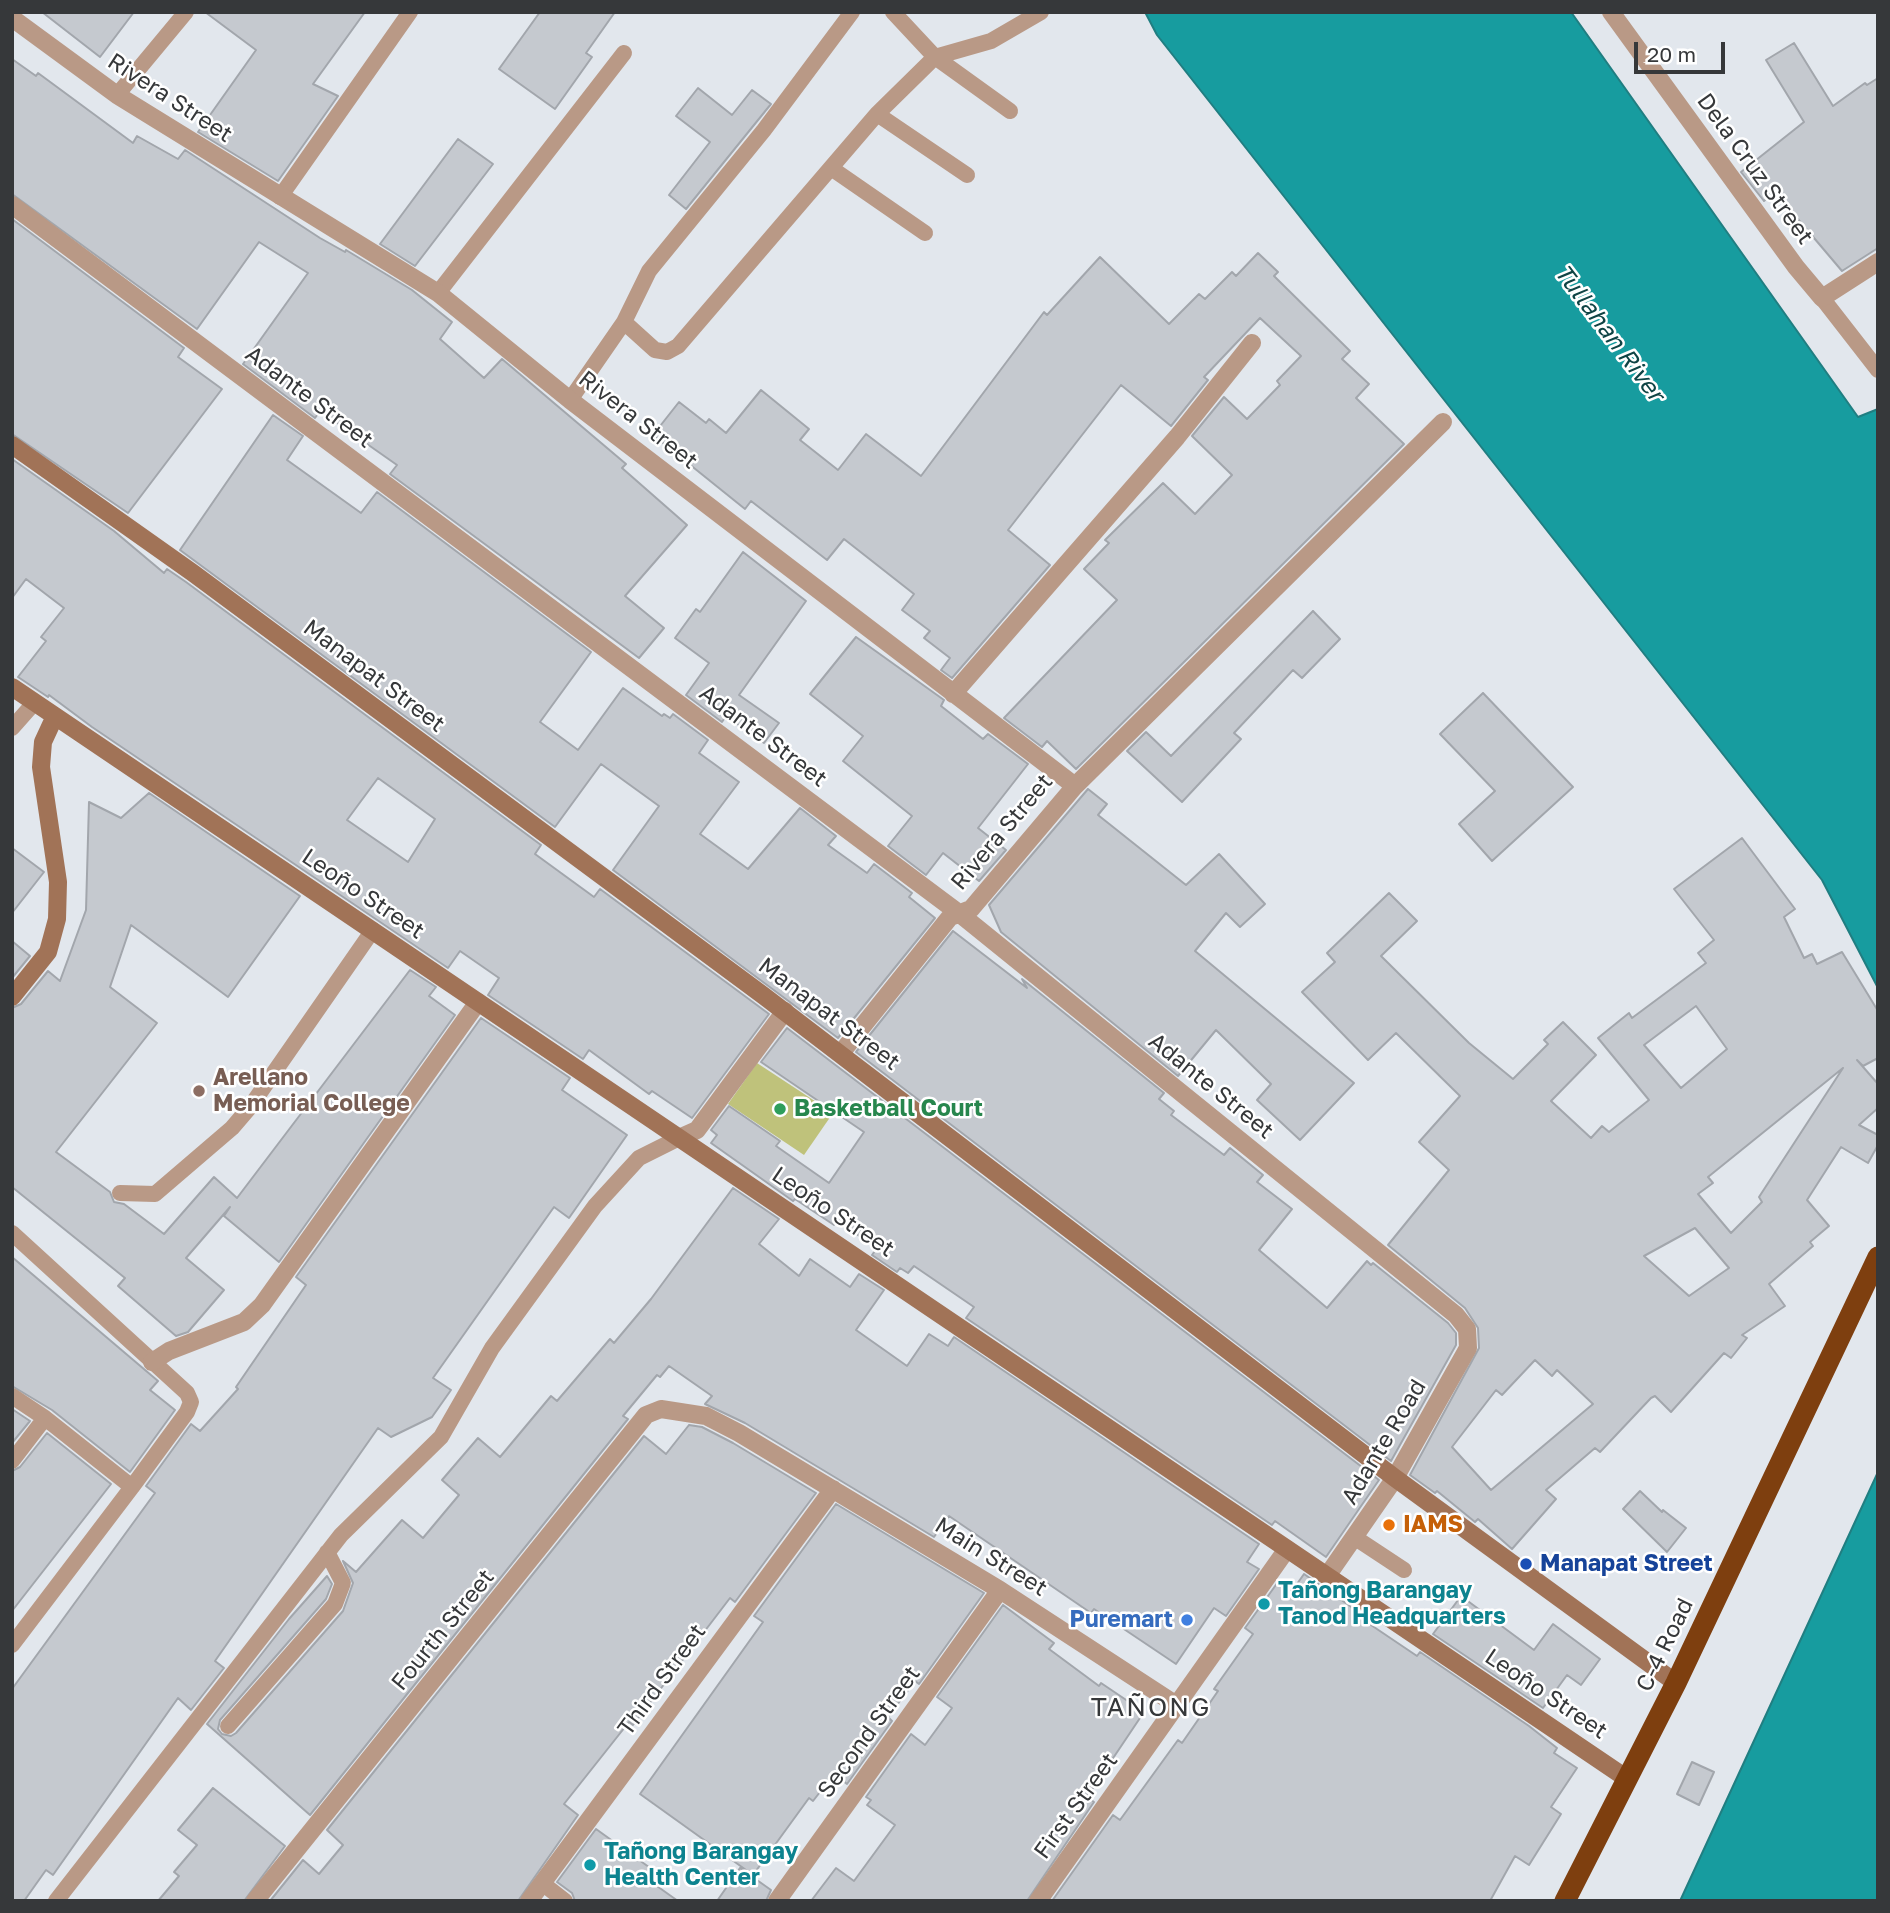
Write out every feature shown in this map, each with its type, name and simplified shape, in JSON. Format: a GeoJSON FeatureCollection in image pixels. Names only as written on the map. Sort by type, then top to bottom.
{"type":"FeatureCollection","features":[{"type":"Feature","properties":{"kind":"highway","name":"C-4 Road"},"geometry":{"type":"LineString","coordinates":[[1565,1901],[1676,1683],[1878,1257]]}},
{"type":"Feature","properties":{"kind":"main road","name":"Manapat Street"},"geometry":{"type":"LineString","coordinates":[[12,445],[193,573],[841,1053],[1395,1478],[1676,1683]]}},
{"type":"Feature","properties":{"kind":"main road","name":"Leoño Street"},"geometry":{"type":"LineString","coordinates":[[12,687],[1626,1778]]}},
{"type":"Feature","properties":{"kind":"main road"},"geometry":{"type":"LineString","coordinates":[[12,997],[48,952],[57,919],[58,882],[41,767],[43,742],[55,716]]}},
{"type":"Feature","properties":{"kind":"street","name":"Dela Cruz Street"},"geometry":{"type":"LineString","coordinates":[[1611,12],[1796,267],[1822,298]]}},
{"type":"Feature","properties":{"kind":"street","name":"Rivera Street"},"geometry":{"type":"LineString","coordinates":[[12,18],[117,95],[438,292],[570,400],[1075,786],[971,909],[950,917],[841,1053]]}},
{"type":"Feature","properties":{"kind":"street","name":"Adante Street"},"geometry":{"type":"LineString","coordinates":[[12,205],[960,914],[1456,1315],[1467,1329]]}},
{"type":"Feature","properties":{"kind":"street"},"geometry":{"type":"LineString","coordinates":[[1822,298],[1878,262]]}},
{"type":"Feature","properties":{"kind":"street"},"geometry":{"type":"LineString","coordinates":[[953,695],[1177,437],[1252,343]]}},
{"type":"Feature","properties":{"kind":"street"},"geometry":{"type":"LineString","coordinates":[[1075,786],[1443,422]]}},
{"type":"Feature","properties":{"kind":"street"},"geometry":{"type":"LineString","coordinates":[[152,1362],[169,1351],[244,1322],[262,1305],[478,1002]]}},
{"type":"Feature","properties":{"kind":"street"},"geometry":{"type":"LineString","coordinates":[[679,1138],[697,1130],[785,1012]]}},
{"type":"Feature","properties":{"kind":"street","name":"Adante Road"},"geometry":{"type":"LineString","coordinates":[[1328,1576],[1395,1478],[1468,1349],[1467,1329]]}},
{"type":"Feature","properties":{"kind":"street","name":"Fourth Street"},"geometry":{"type":"LineString","coordinates":[[255,1901],[646,1415],[661,1409],[680,1409]]}},
{"type":"Feature","properties":{"kind":"street","name":"Main Street"},"geometry":{"type":"LineString","coordinates":[[680,1409],[706,1416],[740,1433],[1000,1590],[1178,1706]]}},
{"type":"Feature","properties":{"kind":"street","name":"Third Street"},"geometry":{"type":"LineString","coordinates":[[528,1901],[833,1489]]}},
{"type":"Feature","properties":{"kind":"street"},"geometry":{"type":"LineString","coordinates":[[1178,1706],[1287,1549]]}},
{"type":"Feature","properties":{"kind":"street","name":"Second Street"},"geometry":{"type":"LineString","coordinates":[[777,1901],[1000,1590]]}},
{"type":"Feature","properties":{"kind":"street","name":"First Street"},"geometry":{"type":"LineString","coordinates":[[1038,1901],[1178,1706]]}},
{"type":"Feature","properties":{"kind":"lane"},"geometry":{"type":"LineString","coordinates":[[117,95],[186,12]]}},
{"type":"Feature","properties":{"kind":"lane"},"geometry":{"type":"LineString","coordinates":[[280,197],[410,12]]}},
{"type":"Feature","properties":{"kind":"lane"},"geometry":{"type":"LineString","coordinates":[[570,400],[624,322],[649,271],[764,130],[852,12]]}},
{"type":"Feature","properties":{"kind":"lane"},"geometry":{"type":"LineString","coordinates":[[893,12],[935,57],[1010,111]]}},
{"type":"Feature","properties":{"kind":"lane"},"geometry":{"type":"LineString","coordinates":[[624,322],[655,350],[667,352],[678,346],[877,114],[935,57],[991,41],[1041,12]]}},
{"type":"Feature","properties":{"kind":"lane"},"geometry":{"type":"LineString","coordinates":[[438,292],[624,53]]}},
{"type":"Feature","properties":{"kind":"lane"},"geometry":{"type":"LineString","coordinates":[[877,114],[967,176]]}},
{"type":"Feature","properties":{"kind":"lane"},"geometry":{"type":"LineString","coordinates":[[831,168],[925,233]]}},
{"type":"Feature","properties":{"kind":"lane"},"geometry":{"type":"LineString","coordinates":[[1822,298],[1878,370]]}},
{"type":"Feature","properties":{"kind":"lane"},"geometry":{"type":"LineString","coordinates":[[12,728],[35,702]]}},
{"type":"Feature","properties":{"kind":"lane"},"geometry":{"type":"LineString","coordinates":[[120,1193],[155,1194],[232,1128],[250,1107],[373,930]]}},
{"type":"Feature","properties":{"kind":"lane"},"geometry":{"type":"LineString","coordinates":[[56,1901],[327,1552],[441,1437],[492,1348],[595,1206],[639,1158],[679,1138]]}},
{"type":"Feature","properties":{"kind":"lane"},"geometry":{"type":"LineString","coordinates":[[12,1233],[187,1393],[191,1402],[187,1412],[132,1487],[12,1645]]}},
{"type":"Feature","properties":{"kind":"lane"},"geometry":{"type":"LineString","coordinates":[[12,1396],[46,1418],[132,1487]]}},
{"type":"Feature","properties":{"kind":"lane"},"geometry":{"type":"LineString","coordinates":[[12,1461],[46,1418]]}},
{"type":"Feature","properties":{"kind":"lane"},"geometry":{"type":"LineString","coordinates":[[1354,1537],[1404,1570]]}},
{"type":"Feature","properties":{"kind":"lane"},"geometry":{"type":"LineString","coordinates":[[228,1726],[335,1604],[343,1583],[327,1552]]}},
{"type":"Feature","properties":{"kind":"lane"},"geometry":{"type":"LineString","coordinates":[[542,1883],[565,1901]]}},
{"type":"Feature","properties":{"kind":"green space","name":"Basketball Court"},"geometry":{"type":"Polygon","coordinates":[[[757,1063],[833,1113],[804,1155],[728,1104],[757,1063]]]}},
{"type":"Feature","properties":{"kind":"water","name":"Tullahan River"},"geometry":{"type":"Polygon","coordinates":[[[1145,12],[1571,12],[1858,417],[1878,409],[1878,988],[1822,880],[1157,35],[1145,12]]]}},
{"type":"Feature","properties":{"kind":"water"},"geometry":{"type":"Polygon","coordinates":[[[1878,1472],[1878,1901],[1680,1901],[1878,1472]]]}},
{"type":"Feature","properties":{"kind":"building"},"geometry":{"type":"Polygon","coordinates":[[[42,12],[134,12],[100,57],[42,12]]]}},
{"type":"Feature","properties":{"kind":"building"},"geometry":{"type":"Polygon","coordinates":[[[205,12],[365,12],[313,84],[338,96],[278,181],[198,132],[256,50],[205,12]]]}},
{"type":"Feature","properties":{"kind":"building"},"geometry":{"type":"Polygon","coordinates":[[[540,12],[615,12],[586,53],[592,57],[555,109],[499,69],[540,12]]]}},
{"type":"Feature","properties":{"kind":"building"},"geometry":{"type":"Polygon","coordinates":[[[1794,43],[1833,106],[1865,83],[1867,85],[1878,78],[1878,248],[1842,271],[1775,192],[1764,201],[1741,172],[1804,122],[1766,60],[1794,43]]]}},
{"type":"Feature","properties":{"kind":"building"},"geometry":{"type":"Polygon","coordinates":[[[12,59],[36,76],[38,73],[133,143],[137,136],[178,159],[185,150],[320,238],[345,252],[346,250],[412,290],[452,322],[440,339],[484,378],[502,359],[626,464],[622,468],[687,525],[625,596],[664,628],[639,658],[390,474],[397,465],[320,411],[315,418],[243,364],[308,273],[259,242],[197,329],[12,194],[12,59]]]}},
{"type":"Feature","properties":{"kind":"building"},"geometry":{"type":"Polygon","coordinates":[[[698,88],[732,115],[752,90],[771,104],[686,209],[669,195],[710,142],[676,116],[698,88]]]}},
{"type":"Feature","properties":{"kind":"building"},"geometry":{"type":"Polygon","coordinates":[[[458,139],[493,164],[415,266],[380,244],[458,139]]]}},
{"type":"Feature","properties":{"kind":"building"},"geometry":{"type":"Polygon","coordinates":[[[12,219],[184,348],[178,357],[222,389],[128,513],[12,434],[12,219]]]}},
{"type":"Feature","properties":{"kind":"building"},"geometry":{"type":"Polygon","coordinates":[[[1258,253],[1278,272],[1274,276],[1350,351],[1342,359],[1369,384],[1356,398],[1404,444],[1076,769],[1047,741],[1042,747],[1004,718],[1117,600],[1084,569],[1109,543],[1105,540],[1163,483],[1195,514],[1232,475],[1192,436],[1224,397],[1247,419],[1280,385],[1277,381],[1301,356],[1260,318],[1204,377],[1208,380],[1171,426],[1121,385],[1008,530],[1050,565],[952,678],[941,670],[950,658],[924,638],[930,631],[902,610],[914,594],[844,539],[827,560],[751,501],[745,509],[653,435],[679,402],[706,423],[709,419],[726,433],[761,390],[809,429],[800,440],[838,470],[866,434],[921,476],[1044,312],[1047,315],[1100,257],[1169,324],[1199,294],[1205,299],[1232,272],[1236,276],[1258,253]]]}},
{"type":"Feature","properties":{"kind":"building"},"geometry":{"type":"Polygon","coordinates":[[[273,415],[303,436],[287,460],[361,513],[377,492],[591,652],[540,722],[578,750],[623,688],[662,716],[664,714],[670,718],[673,714],[708,740],[699,753],[739,782],[700,834],[748,869],[800,808],[836,836],[828,845],[867,873],[874,864],[912,893],[909,897],[935,918],[838,1038],[613,870],[659,806],[601,764],[555,827],[180,550],[273,415]]]}},
{"type":"Feature","properties":{"kind":"building"},"geometry":{"type":"Polygon","coordinates":[[[12,459],[114,531],[164,573],[167,569],[186,582],[541,845],[535,854],[594,897],[600,889],[769,1014],[692,1118],[652,1091],[649,1094],[589,1050],[583,1059],[488,995],[499,978],[460,951],[448,968],[92,727],[49,695],[48,697],[18,677],[46,641],[41,637],[64,608],[26,579],[12,598],[12,459]],[[378,778],[347,820],[408,862],[435,819],[378,778]]]}},
{"type":"Feature","properties":{"kind":"building"},"geometry":{"type":"Polygon","coordinates":[[[743,552],[806,601],[739,695],[779,723],[764,743],[726,716],[722,722],[686,695],[709,663],[675,638],[696,609],[700,612],[743,552]]]}},
{"type":"Feature","properties":{"kind":"building"},"geometry":{"type":"Polygon","coordinates":[[[1313,611],[1340,639],[1302,678],[1293,670],[1234,733],[1241,739],[1182,802],[1127,751],[1146,732],[1171,756],[1313,611]]]}},
{"type":"Feature","properties":{"kind":"building"},"geometry":{"type":"Polygon","coordinates":[[[856,637],[944,700],[941,706],[983,739],[988,734],[1028,764],[978,828],[1006,850],[979,881],[943,853],[926,875],[888,846],[912,816],[843,761],[863,736],[810,694],[856,637]]]}},
{"type":"Feature","properties":{"kind":"building"},"geometry":{"type":"Polygon","coordinates":[[[1483,693],[1573,787],[1492,861],[1459,824],[1495,791],[1440,734],[1483,693]]]}},
{"type":"Feature","properties":{"kind":"building"},"geometry":{"type":"Polygon","coordinates":[[[1088,789],[1107,804],[1098,815],[1186,885],[1219,854],[1265,904],[1240,927],[1226,913],[1195,951],[1354,1083],[1300,1140],[1257,1100],[1271,1084],[1216,1030],[1178,1076],[1001,932],[989,905],[1088,789]]]}},
{"type":"Feature","properties":{"kind":"building"},"geometry":{"type":"Polygon","coordinates":[[[149,793],[300,896],[228,997],[131,925],[110,987],[157,1023],[56,1152],[110,1192],[114,1202],[124,1204],[164,1234],[214,1177],[237,1198],[410,970],[436,987],[429,996],[455,1015],[279,1262],[224,1216],[230,1207],[186,1258],[224,1290],[188,1332],[176,1336],[118,1286],[125,1278],[12,1187],[12,1008],[21,1004],[48,971],[60,981],[86,910],[89,802],[121,818],[149,793]]]}},
{"type":"Feature","properties":{"kind":"building"},"geometry":{"type":"Polygon","coordinates":[[[1742,838],[1795,909],[1784,917],[1804,958],[1812,954],[1817,964],[1842,952],[1878,1011],[1878,1058],[1863,1066],[1857,1060],[1878,1084],[1878,1108],[1859,1125],[1878,1135],[1878,1145],[1868,1163],[1841,1147],[1807,1200],[1829,1226],[1810,1242],[1813,1246],[1769,1284],[1785,1306],[1742,1335],[1747,1338],[1731,1358],[1724,1353],[1671,1412],[1655,1396],[1651,1398],[1600,1452],[1595,1448],[1546,1490],[1556,1499],[1512,1549],[1478,1519],[1475,1522],[1437,1491],[1435,1493],[1410,1475],[1479,1348],[1478,1328],[1465,1308],[1388,1245],[1449,1170],[1419,1142],[1460,1096],[1396,1033],[1368,1060],[1302,992],[1335,962],[1327,953],[1389,893],[1417,921],[1381,956],[1469,1043],[1513,1079],[1548,1044],[1544,1040],[1563,1022],[1596,1055],[1551,1101],[1591,1138],[1602,1126],[1609,1132],[1649,1100],[1598,1038],[1629,1013],[1632,1018],[1706,963],[1698,953],[1714,940],[1674,889],[1742,838]],[[1696,1006],[1644,1045],[1681,1088],[1727,1049],[1696,1006]],[[1843,1068],[1708,1177],[1713,1183],[1698,1194],[1731,1233],[1762,1202],[1759,1197],[1843,1068]],[[1695,1228],[1644,1256],[1689,1296],[1729,1268],[1695,1228]],[[1535,1360],[1502,1395],[1496,1390],[1452,1447],[1491,1490],[1593,1404],[1557,1370],[1552,1376],[1535,1360]]]}},
{"type":"Feature","properties":{"kind":"building"},"geometry":{"type":"Polygon","coordinates":[[[12,848],[44,872],[12,913],[12,848]]]}},
{"type":"Feature","properties":{"kind":"building"},"geometry":{"type":"Polygon","coordinates":[[[953,931],[1027,988],[1022,979],[1164,1093],[1159,1099],[1174,1111],[1171,1115],[1224,1155],[1230,1148],[1263,1175],[1257,1182],[1292,1209],[1259,1250],[1327,1308],[1367,1261],[1448,1323],[1456,1333],[1456,1345],[1391,1461],[856,1052],[953,931]]]}},
{"type":"Feature","properties":{"kind":"building"},"geometry":{"type":"Polygon","coordinates":[[[12,941],[30,956],[12,978],[12,941]]]}},
{"type":"Feature","properties":{"kind":"building"},"geometry":{"type":"Polygon","coordinates":[[[481,1018],[570,1078],[562,1090],[627,1135],[569,1218],[554,1207],[433,1378],[451,1390],[432,1417],[391,1437],[378,1428],[215,1661],[224,1668],[191,1710],[178,1698],[53,1875],[46,1870],[24,1901],[12,1901],[12,1689],[155,1493],[146,1486],[191,1424],[200,1431],[238,1389],[236,1387],[306,1285],[296,1277],[481,1018]]]}},
{"type":"Feature","properties":{"kind":"building"},"geometry":{"type":"Polygon","coordinates":[[[787,1028],[1379,1480],[1326,1557],[1275,1521],[1272,1525],[966,1318],[974,1307],[914,1266],[908,1273],[900,1268],[897,1272],[872,1255],[877,1248],[837,1221],[834,1225],[795,1199],[793,1201],[711,1143],[717,1135],[711,1130],[729,1106],[780,1141],[776,1146],[829,1183],[864,1132],[761,1062],[787,1028]]]}},
{"type":"Feature","properties":{"kind":"building"},"geometry":{"type":"Polygon","coordinates":[[[733,1188],[779,1219],[759,1244],[799,1276],[810,1259],[850,1287],[859,1274],[884,1290],[856,1330],[907,1366],[929,1334],[948,1346],[954,1337],[1259,1544],[1247,1562],[1259,1569],[1226,1616],[1214,1608],[1176,1664],[1094,1609],[1091,1613],[949,1516],[934,1537],[745,1423],[705,1404],[712,1396],[669,1366],[660,1377],[657,1375],[623,1416],[628,1419],[310,1815],[207,1724],[289,1619],[327,1576],[332,1584],[326,1599],[220,1720],[218,1729],[222,1734],[231,1736],[236,1733],[343,1611],[353,1583],[343,1561],[356,1572],[402,1520],[423,1538],[459,1495],[442,1480],[478,1438],[500,1457],[551,1396],[557,1401],[610,1339],[614,1343],[651,1299],[733,1188]]]}},
{"type":"Feature","properties":{"kind":"building"},"geometry":{"type":"Polygon","coordinates":[[[12,1257],[158,1381],[150,1390],[175,1410],[130,1472],[52,1410],[12,1386],[12,1257]]]}},
{"type":"Feature","properties":{"kind":"building"},"geometry":{"type":"Polygon","coordinates":[[[12,1409],[30,1421],[12,1443],[12,1409]]]}},
{"type":"Feature","properties":{"kind":"building"},"geometry":{"type":"Polygon","coordinates":[[[689,1425],[702,1427],[733,1443],[816,1493],[735,1602],[730,1598],[633,1725],[629,1722],[564,1804],[578,1815],[518,1901],[270,1901],[303,1860],[319,1874],[343,1845],[327,1830],[644,1436],[666,1454],[689,1425]]]}},
{"type":"Feature","properties":{"kind":"building"},"geometry":{"type":"Polygon","coordinates":[[[47,1433],[111,1484],[12,1611],[12,1471],[20,1467],[47,1433]]]}},
{"type":"Feature","properties":{"kind":"building"},"geometry":{"type":"Polygon","coordinates":[[[1640,1491],[1662,1512],[1663,1510],[1686,1528],[1667,1552],[1623,1509],[1640,1491]]]}},
{"type":"Feature","properties":{"kind":"building"},"geometry":{"type":"Polygon","coordinates":[[[836,1504],[984,1593],[919,1684],[915,1681],[888,1717],[892,1721],[847,1784],[834,1774],[813,1801],[809,1798],[753,1875],[640,1794],[763,1622],[754,1616],[836,1504]]]}},
{"type":"Feature","properties":{"kind":"building"},"geometry":{"type":"Polygon","coordinates":[[[1304,1574],[1373,1622],[1371,1625],[1417,1656],[1420,1652],[1529,1726],[1557,1748],[1554,1753],[1577,1768],[1551,1807],[1561,1814],[1529,1865],[1515,1856],[1490,1901],[1052,1901],[1113,1815],[1120,1820],[1178,1740],[1182,1743],[1218,1691],[1214,1689],[1253,1634],[1245,1628],[1278,1582],[1292,1591],[1304,1574]]]}},
{"type":"Feature","properties":{"kind":"building"},"geometry":{"type":"Polygon","coordinates":[[[1461,1596],[1534,1650],[1553,1624],[1600,1659],[1581,1685],[1567,1675],[1543,1708],[1433,1634],[1461,1596]]]}},
{"type":"Feature","properties":{"kind":"building"},"geometry":{"type":"Polygon","coordinates":[[[1003,1605],[1054,1643],[1049,1649],[1099,1686],[1101,1683],[1144,1712],[1087,1797],[1094,1802],[1027,1901],[811,1901],[836,1868],[854,1881],[895,1825],[867,1805],[871,1800],[866,1797],[911,1734],[925,1745],[952,1708],[937,1697],[1003,1605]]]}},
{"type":"Feature","properties":{"kind":"building"},"geometry":{"type":"Polygon","coordinates":[[[1692,1762],[1714,1772],[1699,1805],[1677,1794],[1692,1762]]]}},
{"type":"Feature","properties":{"kind":"building"},"geometry":{"type":"Polygon","coordinates":[[[213,1788],[285,1846],[244,1901],[158,1901],[179,1876],[174,1872],[197,1845],[178,1830],[213,1788]]]}},
{"type":"Feature","properties":{"kind":"building"},"geometry":{"type":"Polygon","coordinates":[[[596,1829],[653,1870],[647,1879],[678,1901],[575,1901],[572,1893],[557,1882],[596,1829]]]}},
{"type":"Feature","properties":{"kind":"building"},"geometry":{"type":"Polygon","coordinates":[[[740,1868],[771,1890],[766,1901],[717,1901],[740,1868]]]}},
{"type":"Feature","properties":{"kind":"place","name":"Arellano Memorial College"},"geometry":{"type":"Point","coordinates":[199,1091]}},
{"type":"Feature","properties":{"kind":"place","name":"Basketball Court"},"geometry":{"type":"Point","coordinates":[780,1109]}},
{"type":"Feature","properties":{"kind":"place","name":"IAMS"},"geometry":{"type":"Point","coordinates":[1389,1525]}},
{"type":"Feature","properties":{"kind":"place","name":"Manapat Street"},"geometry":{"type":"Point","coordinates":[1526,1564]}},
{"type":"Feature","properties":{"kind":"place","name":"Tañong Barangay Tanod Headquarters"},"geometry":{"type":"Point","coordinates":[1264,1604]}},
{"type":"Feature","properties":{"kind":"place","name":"Puremart"},"geometry":{"type":"Point","coordinates":[1187,1620]}},
{"type":"Feature","properties":{"kind":"place","name":"Tañong Barangay Health Center"},"geometry":{"type":"Point","coordinates":[590,1865]}},
{"type":"Feature","properties":{"kind":"district","name":"TAÑONG"},"geometry":{"type":"Point","coordinates":[1151,1708]}}]}
